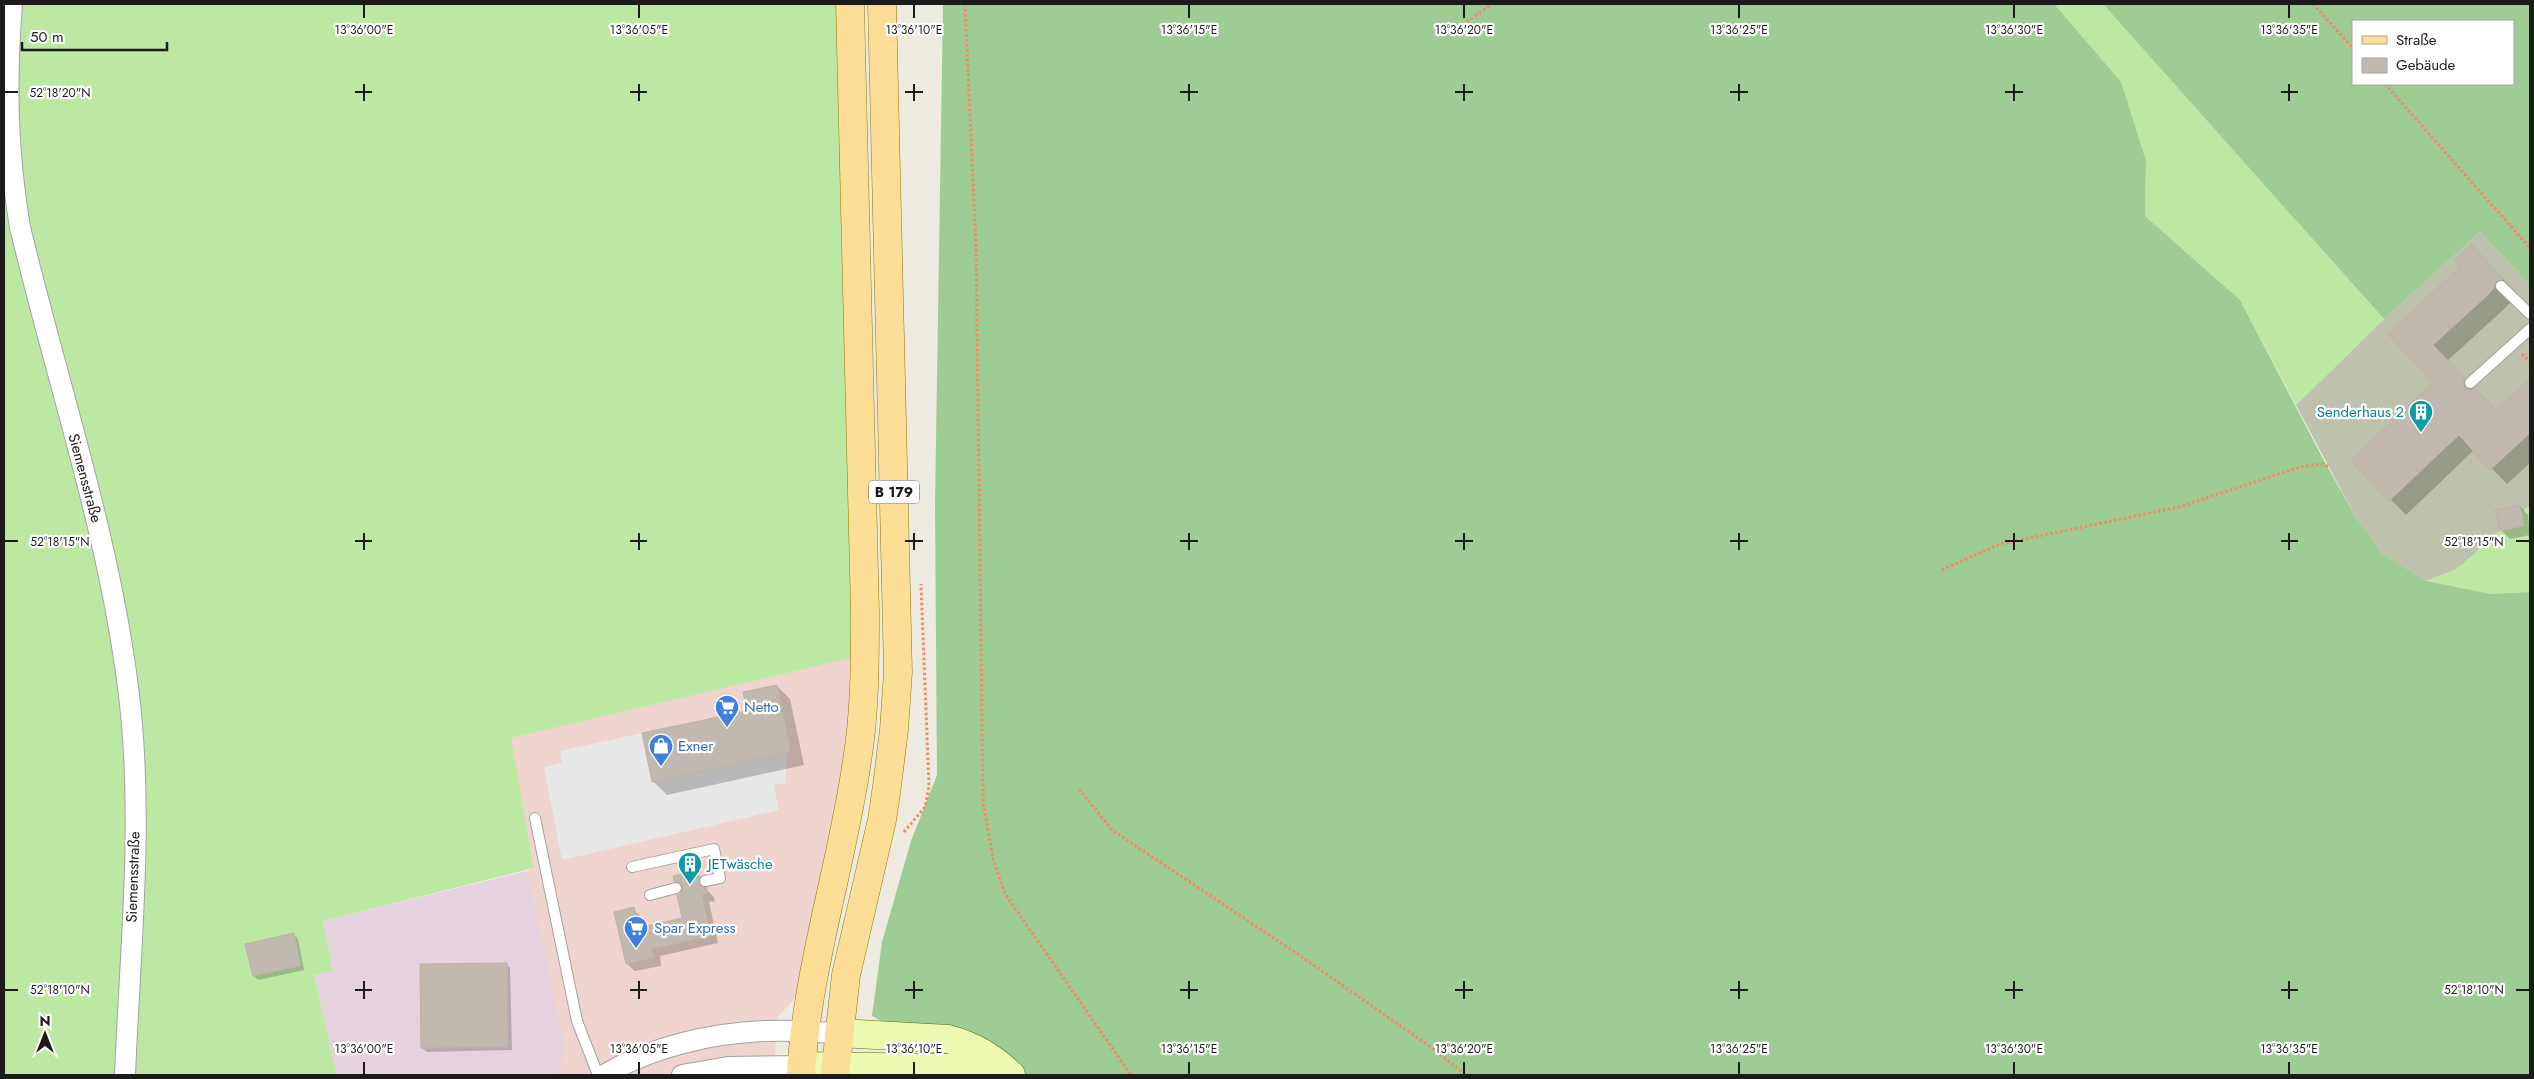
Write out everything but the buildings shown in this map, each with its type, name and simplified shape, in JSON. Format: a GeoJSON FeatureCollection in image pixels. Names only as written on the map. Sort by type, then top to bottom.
{"type":"FeatureCollection","features":[{"type":"Feature","properties":{"kind":"main road","name":"B 179"},"geometry":{"type":"LineString","coordinates":[[801,1071],[804,1032],[816,959],[854,779],[864,703],[865,613],[850,4]]}},
{"type":"Feature","properties":{"kind":"main road","name":"B 179"},"geometry":{"type":"LineString","coordinates":[[835,1071],[846,975],[882,820],[893,739],[898,672],[882,4]]}},
{"type":"Feature","properties":{"kind":"street","name":"Siemensstraße"},"geometry":{"type":"LineString","coordinates":[[12,4],[7,100],[12,180],[20,227],[113,588],[129,696],[134,763],[135,820],[125,1075]]}},
{"type":"Feature","properties":{"kind":"street"},"geometry":{"type":"LineString","coordinates":[[604,1075],[646,1056],[712,1036],[768,1030],[839,1033],[957,1042],[982,1051],[1011,1075]]}},
{"type":"Feature","properties":{"kind":"street"},"geometry":{"type":"LineString","coordinates":[[682,1075],[728,1067],[801,1071],[941,1068],[979,1075]]}},
{"type":"Feature","properties":{"kind":"lane"},"geometry":{"type":"LineString","coordinates":[[2501,286],[2530,314]]}},
{"type":"Feature","properties":{"kind":"lane"},"geometry":{"type":"LineString","coordinates":[[2470,384],[2530,329]]}},
{"type":"Feature","properties":{"kind":"lane"},"geometry":{"type":"LineString","coordinates":[[535,818],[577,1021],[598,1075]]}},
{"type":"Feature","properties":{"kind":"lane"},"geometry":{"type":"LineString","coordinates":[[632,867],[714,849],[720,878],[705,881]]}},
{"type":"Feature","properties":{"kind":"lane"},"geometry":{"type":"LineString","coordinates":[[650,895],[676,888]]}},
{"type":"Feature","properties":{"kind":"path"},"geometry":{"type":"LineString","coordinates":[[965,4],[976,246],[983,781],[986,829],[993,859],[1005,894],[1131,1075]]}},
{"type":"Feature","properties":{"kind":"path"},"geometry":{"type":"LineString","coordinates":[[1467,22],[1492,4]]}},
{"type":"Feature","properties":{"kind":"path"},"geometry":{"type":"LineString","coordinates":[[2313,4],[2352,47]]}},
{"type":"Feature","properties":{"kind":"path"},"geometry":{"type":"LineString","coordinates":[[2387,85],[2530,248]]}},
{"type":"Feature","properties":{"kind":"path"},"geometry":{"type":"LineString","coordinates":[[1942,570],[2000,544],[2179,507],[2300,467],[2321,464],[2330,467]]}},
{"type":"Feature","properties":{"kind":"path"},"geometry":{"type":"LineString","coordinates":[[1079,789],[1112,830],[1307,961],[1428,1045],[1466,1075]]}},
{"type":"Feature","properties":{"kind":"shaded area"},"geometry":{"type":"Polygon","coordinates":[[[2480,232],[2530,285],[2530,505],[2457,569],[2426,581],[2382,553],[2355,516],[2296,405],[2384,319],[2480,232]]]}},
{"type":"Feature","properties":{"kind":"shaded area"},"geometry":{"type":"Polygon","coordinates":[[[855,657],[847,756],[798,994],[777,1017],[774,1075],[556,1075],[561,1067],[527,871],[534,868],[510,738],[855,657]]]}},
{"type":"Feature","properties":{"kind":"shaded area"},"geometry":{"type":"Polygon","coordinates":[[[642,733],[652,782],[787,753],[785,783],[774,785],[779,810],[562,860],[544,767],[562,763],[560,751],[642,733]]]}},
{"type":"Feature","properties":{"kind":"shaded area"},"geometry":{"type":"Polygon","coordinates":[[[527,871],[565,1048],[561,1067],[556,1075],[337,1075],[314,975],[333,970],[323,921],[527,871]]]}},
{"type":"Feature","properties":{"kind":"green space"},"geometry":{"type":"Polygon","coordinates":[[[4,4],[839,4],[855,657],[511,738],[534,868],[323,921],[333,971],[314,975],[337,1075],[4,1075],[4,4]]]}},
{"type":"Feature","properties":{"kind":"green space"},"geometry":{"type":"Polygon","coordinates":[[[943,4],[2054,4],[2121,82],[2146,161],[2145,216],[2240,300],[2355,516],[2382,553],[2426,581],[2491,594],[2530,592],[2530,1075],[1018,1075],[981,1036],[957,1028],[893,1027],[872,1016],[882,942],[911,841],[937,775],[935,504],[943,4]]]}},
{"type":"Feature","properties":{"kind":"green space"},"geometry":{"type":"Polygon","coordinates":[[[2054,4],[2103,4],[2384,319],[2296,405],[2240,300],[2145,216],[2146,161],[2054,4]]]}},
{"type":"Feature","properties":{"kind":"green space"},"geometry":{"type":"Polygon","coordinates":[[[2103,4],[2530,4],[2530,285],[2480,232],[2384,319],[2103,4]]]}},
{"type":"Feature","properties":{"kind":"green space"},"geometry":{"type":"Polygon","coordinates":[[[2530,505],[2530,592],[2491,594],[2426,581],[2457,569],[2530,505]]]}},
{"type":"Feature","properties":{"kind":"place","name":"Senderhaus 2"},"geometry":{"type":"Point","coordinates":[2421,433]}},
{"type":"Feature","properties":{"kind":"place","name":"Netto"},"geometry":{"type":"Point","coordinates":[727,728]}},
{"type":"Feature","properties":{"kind":"place","name":"Exner"},"geometry":{"type":"Point","coordinates":[661,767]}},
{"type":"Feature","properties":{"kind":"place","name":"JETwäsche"},"geometry":{"type":"Point","coordinates":[690,885]}},
{"type":"Feature","properties":{"kind":"place","name":"Spar Express"},"geometry":{"type":"Point","coordinates":[636,949]}}]}
